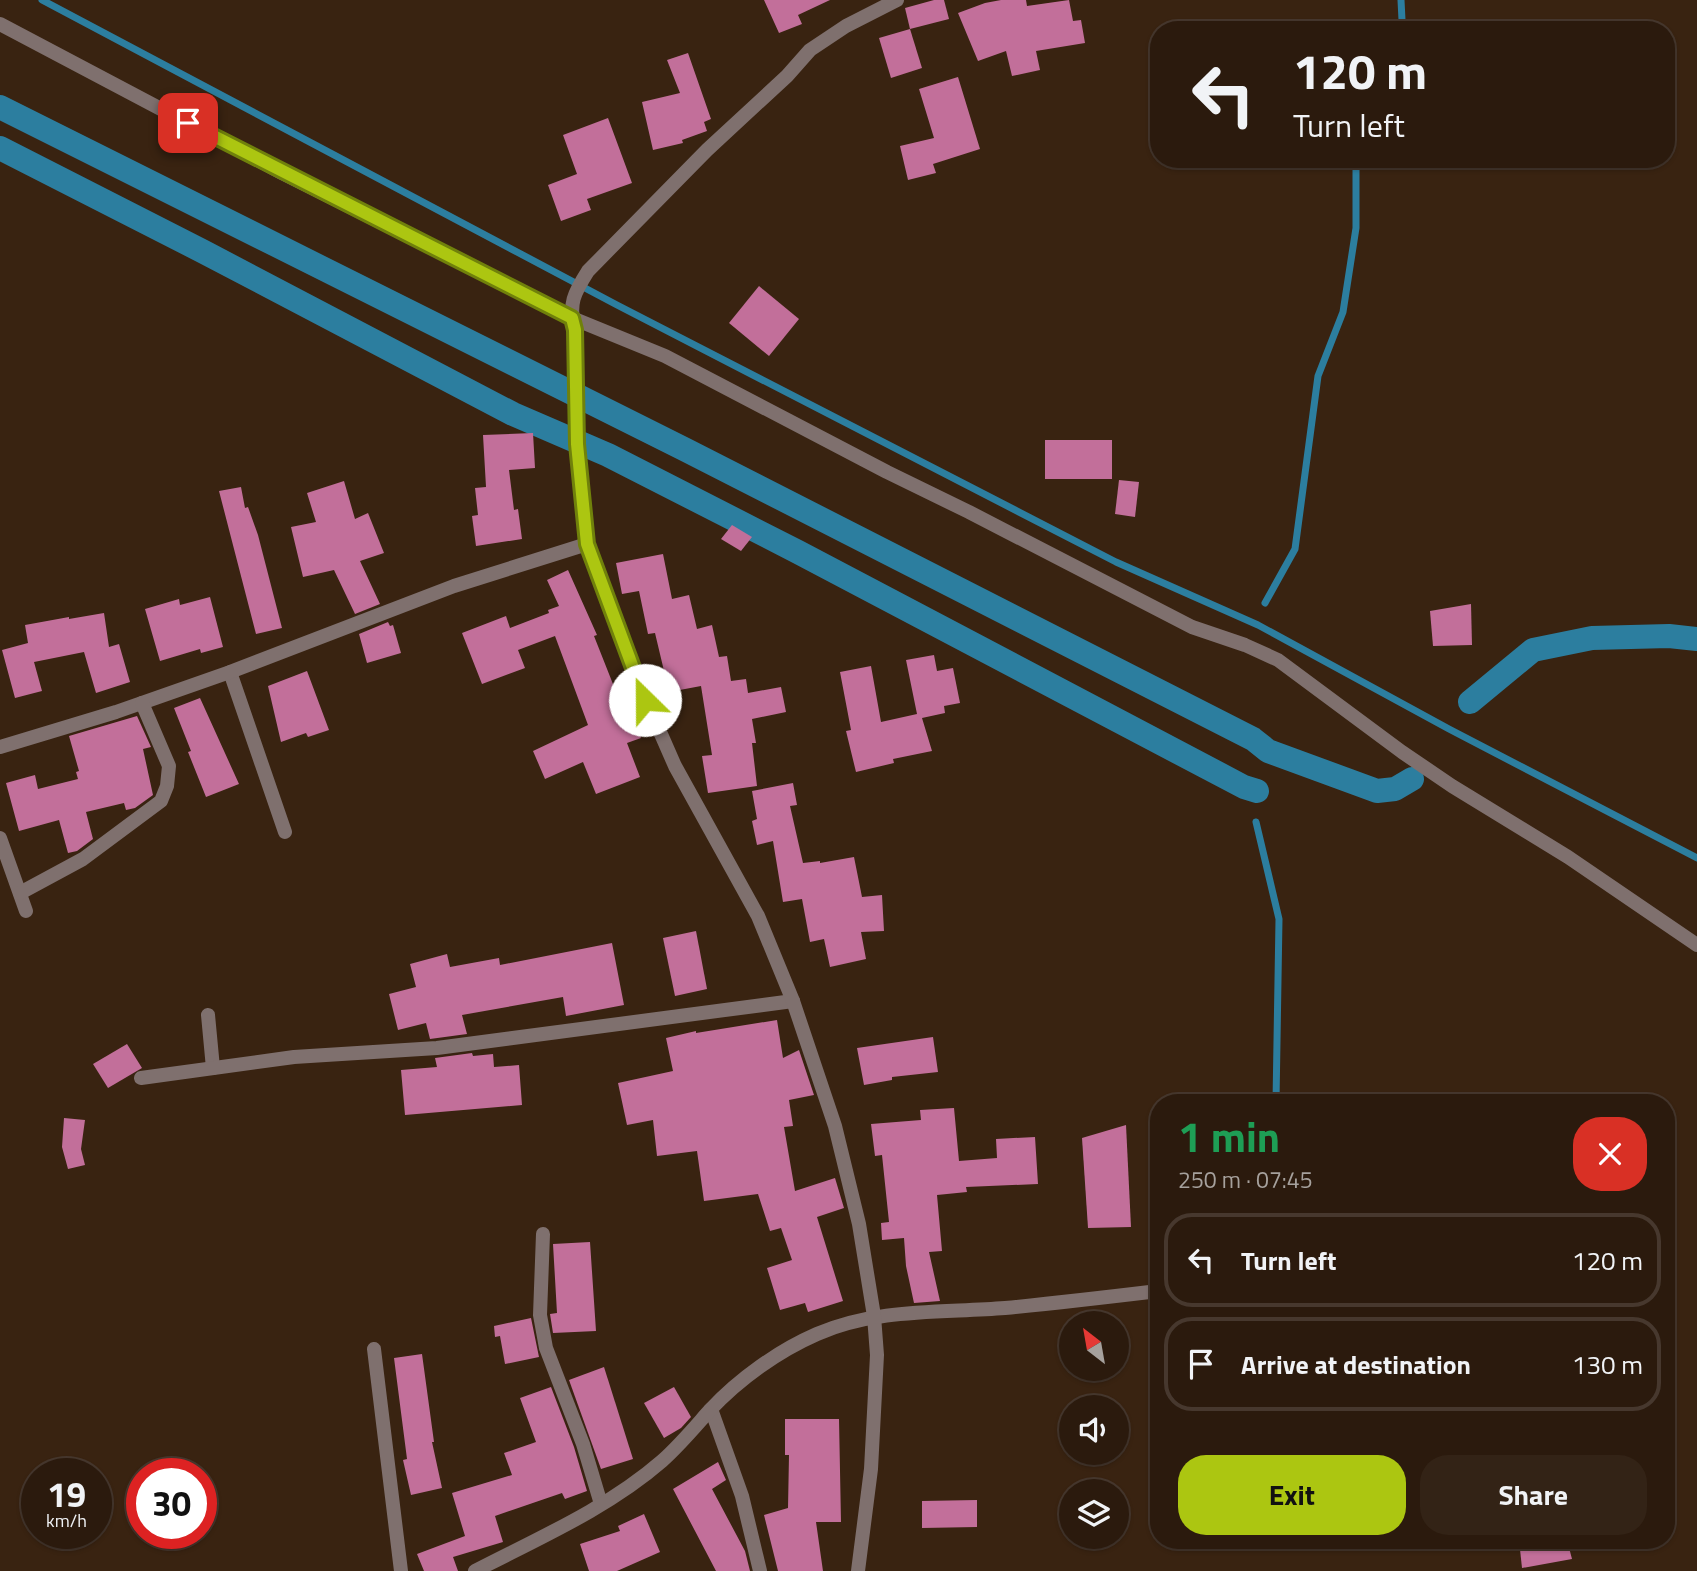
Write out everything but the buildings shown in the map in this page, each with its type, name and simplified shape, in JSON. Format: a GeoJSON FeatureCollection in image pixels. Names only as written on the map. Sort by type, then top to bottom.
{"type":"FeatureCollection","features":[{"type":"Feature","properties":{"kind":"street"},"geometry":{"type":"LineString","coordinates":[[858,1571],[871,1469],[877,1355],[874,1316],[859,1224],[835,1126],[793,1001],[758,916],[675,766],[636,677],[587,544],[577,444],[577,387],[573,346],[575,330],[572,318],[573,294],[588,271],[706,150],[787,76],[810,50],[846,26],[897,0]]}},
{"type":"Feature","properties":{"kind":"street"},"geometry":{"type":"LineString","coordinates":[[0,24],[294,179],[572,318],[665,356],[1192,627],[1245,645],[1278,660],[1452,786],[1577,863],[1697,945]]}},
{"type":"Feature","properties":{"kind":"street"},"geometry":{"type":"LineString","coordinates":[[0,747],[142,703],[454,586],[587,544]]}},
{"type":"Feature","properties":{"kind":"street"},"geometry":{"type":"LineString","coordinates":[[230,672],[285,832]]}},
{"type":"Feature","properties":{"kind":"street"},"geometry":{"type":"LineString","coordinates":[[20,893],[83,859],[160,801],[167,786],[169,766],[142,703]]}},
{"type":"Feature","properties":{"kind":"street"},"geometry":{"type":"LineString","coordinates":[[0,838],[26,911]]}},
{"type":"Feature","properties":{"kind":"street"},"geometry":{"type":"LineString","coordinates":[[141,1078],[294,1057],[437,1048],[793,1001]]}},
{"type":"Feature","properties":{"kind":"street"},"geometry":{"type":"LineString","coordinates":[[208,1015],[213,1068]]}},
{"type":"Feature","properties":{"kind":"street"},"geometry":{"type":"LineString","coordinates":[[543,1234],[540,1315],[547,1348],[583,1444],[601,1504]]}},
{"type":"Feature","properties":{"kind":"street"},"geometry":{"type":"LineString","coordinates":[[475,1571],[633,1484],[688,1437],[711,1409],[775,1356],[819,1333],[874,1316],[1006,1308],[1150,1292]]}},
{"type":"Feature","properties":{"kind":"street"},"geometry":{"type":"LineString","coordinates":[[374,1349],[401,1571]]}},
{"type":"Feature","properties":{"kind":"street"},"geometry":{"type":"LineString","coordinates":[[711,1409],[742,1496],[760,1571]]}},
{"type":"Feature","properties":{"kind":"waterway"},"geometry":{"type":"LineString","coordinates":[[42,0],[617,305],[1116,562],[1258,625],[1449,729],[1697,858]]}},
{"type":"Feature","properties":{"kind":"waterway"},"geometry":{"type":"LineString","coordinates":[[1401,0],[1402,21]]}},
{"type":"Feature","properties":{"kind":"waterway"},"geometry":{"type":"LineString","coordinates":[[0,107],[686,450],[1253,739],[1268,751],[1377,791],[1395,789],[1412,779]]}},
{"type":"Feature","properties":{"kind":"waterway"},"geometry":{"type":"LineString","coordinates":[[0,148],[513,414],[608,455],[798,552],[1244,787],[1257,791]]}},
{"type":"Feature","properties":{"kind":"waterway"},"geometry":{"type":"LineString","coordinates":[[1265,603],[1295,549],[1318,376],[1343,312],[1356,228],[1356,168]]}},
{"type":"Feature","properties":{"kind":"waterway"},"geometry":{"type":"LineString","coordinates":[[1470,702],[1533,650],[1592,638],[1669,636],[1697,639]]}},
{"type":"Feature","properties":{"kind":"waterway"},"geometry":{"type":"LineString","coordinates":[[1256,822],[1279,919],[1276,1094]]}},
{"type":"Feature","properties":{"kind":"route"},"geometry":{"type":"LineString","coordinates":[[188,123],[572,318],[575,330],[573,346],[577,387],[577,444],[587,544],[645,700]]}}]}
